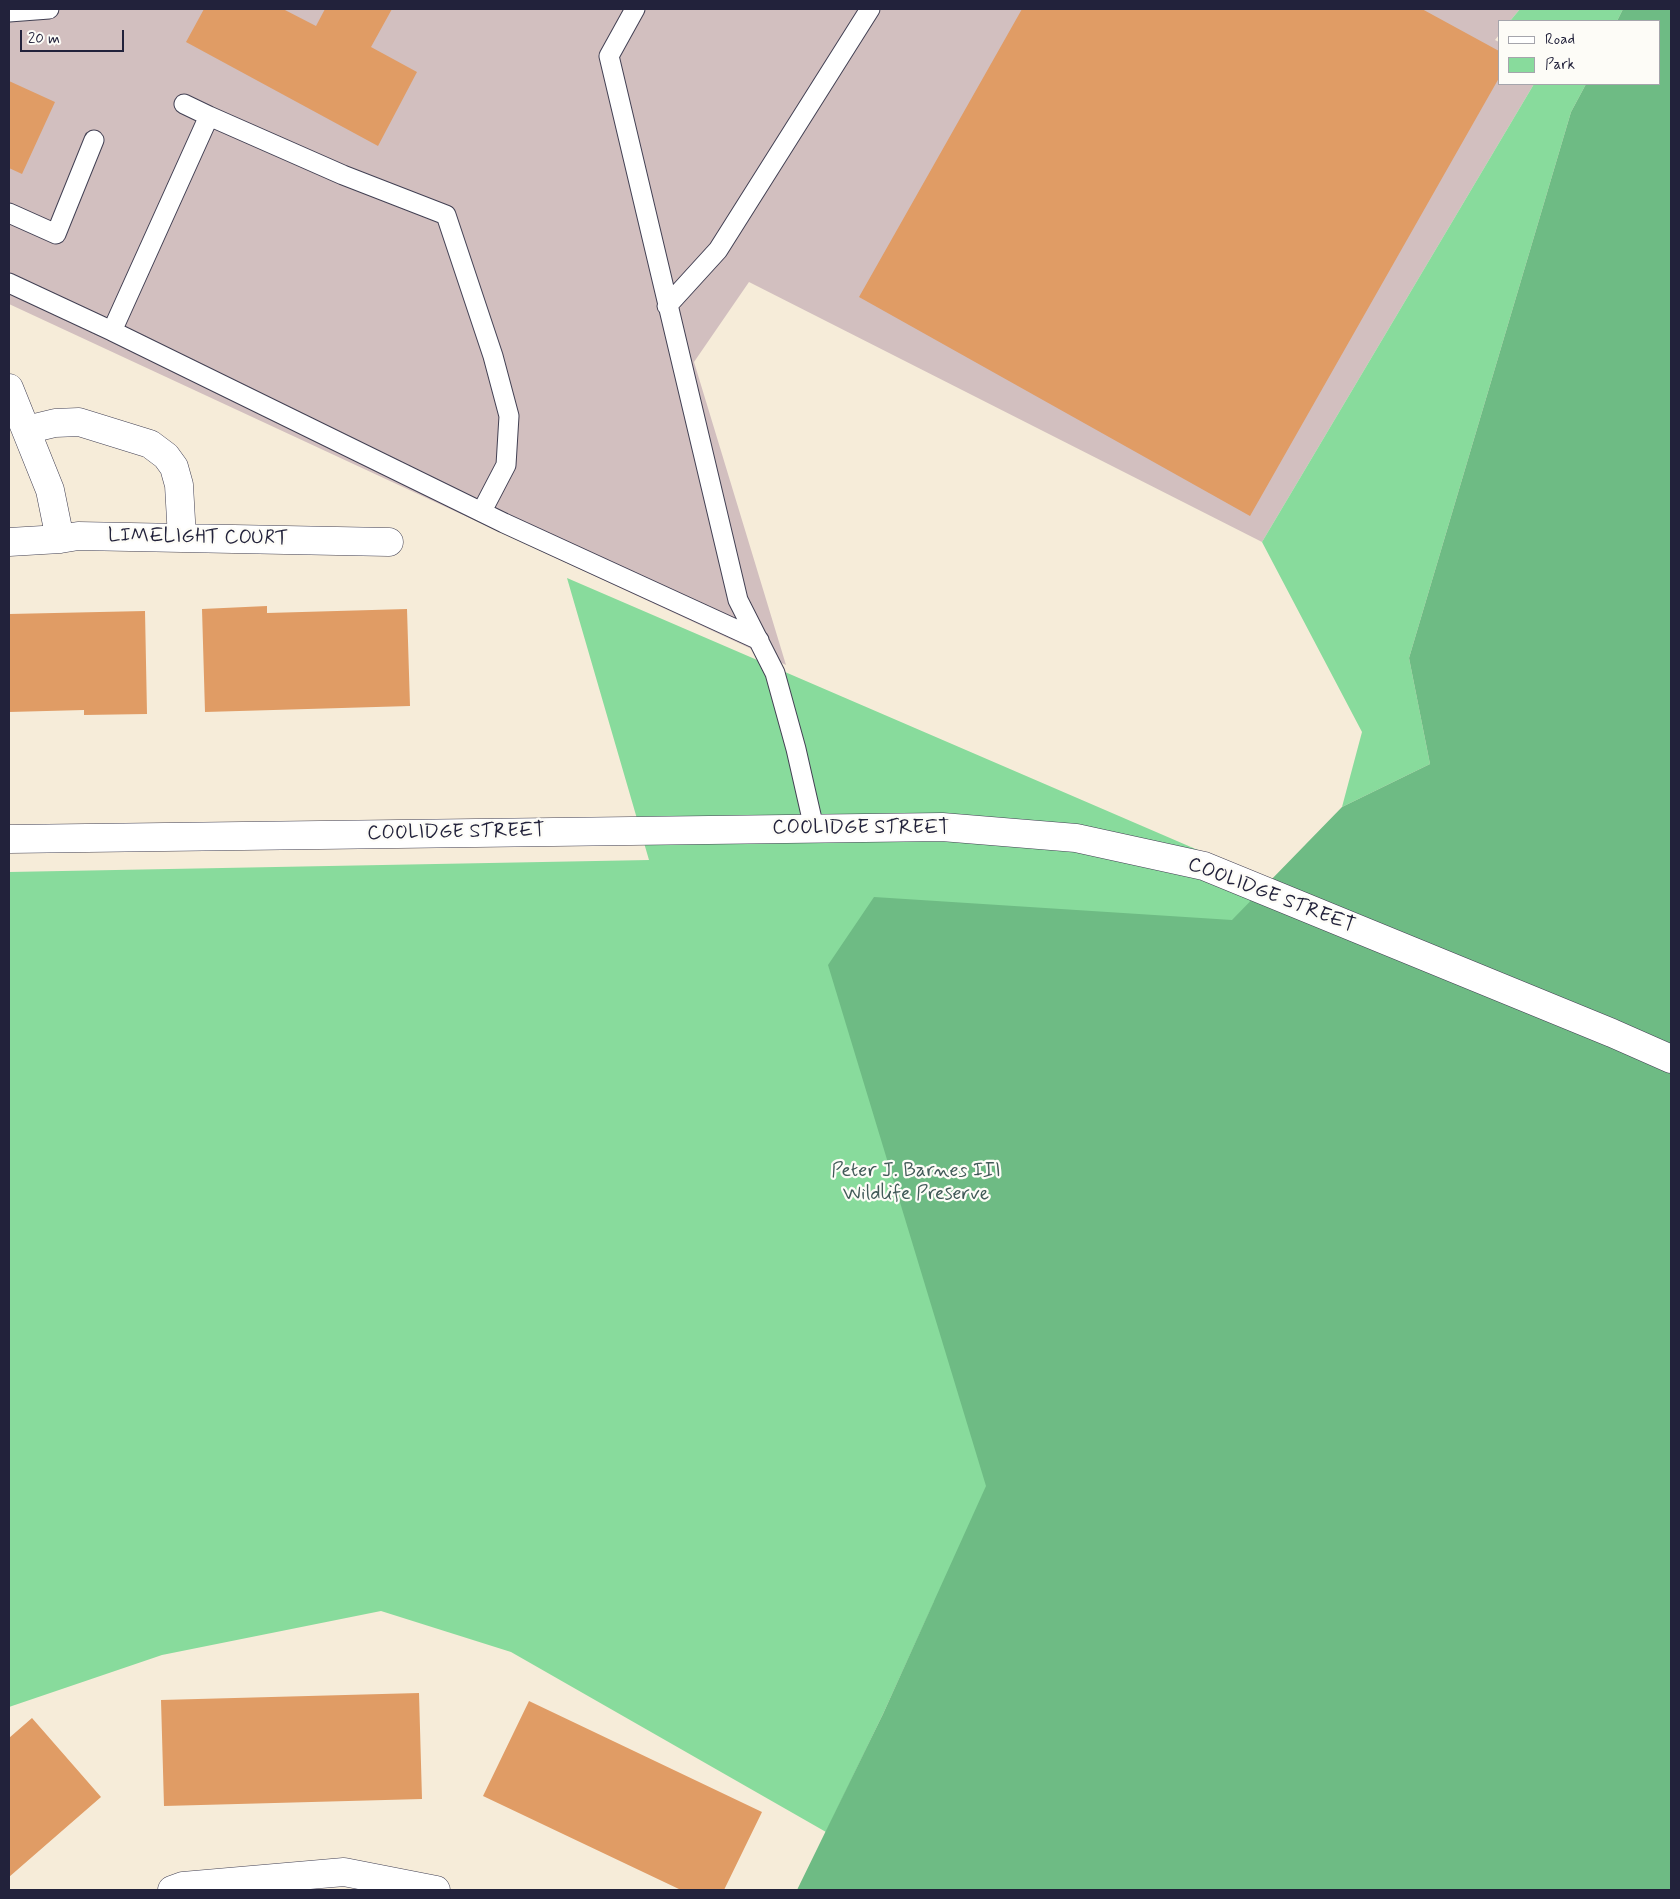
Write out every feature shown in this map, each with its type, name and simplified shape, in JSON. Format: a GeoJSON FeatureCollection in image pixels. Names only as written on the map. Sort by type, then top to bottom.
{"type":"FeatureCollection","features":[{"type":"Feature","properties":{"kind":"street"},"geometry":{"type":"LineString","coordinates":[[9,388],[50,490],[60,539]]}},
{"type":"Feature","properties":{"kind":"street"},"geometry":{"type":"LineString","coordinates":[[26,430],[55,423],[80,422],[150,444],[166,456],[174,467],[179,484],[182,538]]}},
{"type":"Feature","properties":{"kind":"street","name":"LIMELIGHT COURT"},"geometry":{"type":"LineString","coordinates":[[9,542],[78,536],[388,542]]}},
{"type":"Feature","properties":{"kind":"street","name":"COOLIDGE STREET"},"geometry":{"type":"LineString","coordinates":[[9,839],[942,827],[1076,838],[1204,866],[1612,1032],[1671,1059]]}},
{"type":"Feature","properties":{"kind":"street"},"geometry":{"type":"LineString","coordinates":[[172,1890],[183,1886],[344,1872],[436,1890]]}},
{"type":"Feature","properties":{"kind":"lane"},"geometry":{"type":"LineString","coordinates":[[9,12],[49,9]]}},
{"type":"Feature","properties":{"kind":"lane"},"geometry":{"type":"LineString","coordinates":[[635,9],[609,56],[738,600],[775,673],[796,749],[814,828]]}},
{"type":"Feature","properties":{"kind":"lane"},"geometry":{"type":"LineString","coordinates":[[667,306],[718,250],[870,9]]}},
{"type":"Feature","properties":{"kind":"lane"},"geometry":{"type":"LineString","coordinates":[[184,104],[343,175],[446,215],[493,356],[509,416],[506,465],[482,511]]}},
{"type":"Feature","properties":{"kind":"lane"},"geometry":{"type":"LineString","coordinates":[[112,331],[208,116]]}},
{"type":"Feature","properties":{"kind":"lane"},"geometry":{"type":"LineString","coordinates":[[9,213],[56,234],[94,140]]}},
{"type":"Feature","properties":{"kind":"lane"},"geometry":{"type":"LineString","coordinates":[[9,283],[482,511],[759,640]]}},
{"type":"Feature","properties":{"kind":"shaded area"},"geometry":{"type":"Polygon","coordinates":[[[9,9],[1520,9],[1511,20],[1498,20],[1498,36],[1495,40],[1498,42],[1498,85],[1533,85],[1262,542],[749,282],[694,362],[786,665],[9,304],[9,9]]]}},
{"type":"Feature","properties":{"kind":"green space"},"geometry":{"type":"Polygon","coordinates":[[[1520,9],[1623,9],[1618,20],[1511,20],[1520,9]]]}},
{"type":"Feature","properties":{"kind":"green space"},"geometry":{"type":"Polygon","coordinates":[[[1623,9],[1671,9],[1671,1890],[797,1890],[883,1714],[986,1486],[828,965],[874,897],[1232,920],[1342,807],[1430,764],[1409,658],[1571,112],[1585,85],[1660,85],[1660,20],[1618,20],[1623,9]]]}},
{"type":"Feature","properties":{"kind":"green space"},"geometry":{"type":"Polygon","coordinates":[[[1533,85],[1585,85],[1571,112],[1409,658],[1430,764],[1342,807],[1362,732],[1262,542],[1533,85]]]}},
{"type":"Feature","properties":{"kind":"green space","name":"Peter J. Barnes III Wildlife Preserve"},"geometry":{"type":"Polygon","coordinates":[[[567,578],[1671,1054],[1671,1890],[934,1602],[826,1832],[511,1652],[381,1611],[162,1655],[9,1707],[9,872],[649,860],[567,578]]]}},
{"type":"Feature","properties":{"kind":"building"},"geometry":{"type":"Polygon","coordinates":[[[204,9],[283,9],[316,26],[325,9],[392,9],[371,47],[417,72],[378,146],[186,42],[204,9]]]}},
{"type":"Feature","properties":{"kind":"building"},"geometry":{"type":"Polygon","coordinates":[[[1022,9],[1422,9],[1498,50],[1498,80],[1250,516],[859,297],[1022,9]]]}},
{"type":"Feature","properties":{"kind":"building"},"geometry":{"type":"Polygon","coordinates":[[[9,81],[55,102],[22,174],[9,168],[9,81]]]}},
{"type":"Feature","properties":{"kind":"building"},"geometry":{"type":"Polygon","coordinates":[[[267,606],[267,613],[407,609],[410,706],[205,712],[202,609],[267,606]]]}},
{"type":"Feature","properties":{"kind":"building"},"geometry":{"type":"Polygon","coordinates":[[[145,611],[147,714],[84,715],[84,710],[9,712],[9,614],[145,611]]]}},
{"type":"Feature","properties":{"kind":"building"},"geometry":{"type":"Polygon","coordinates":[[[419,1693],[422,1799],[164,1806],[161,1700],[419,1693]]]}},
{"type":"Feature","properties":{"kind":"building"},"geometry":{"type":"Polygon","coordinates":[[[529,1701],[762,1812],[724,1890],[681,1890],[483,1796],[529,1701]]]}},
{"type":"Feature","properties":{"kind":"building"},"geometry":{"type":"Polygon","coordinates":[[[32,1718],[101,1797],[9,1877],[9,1738],[32,1718]]]}}]}
